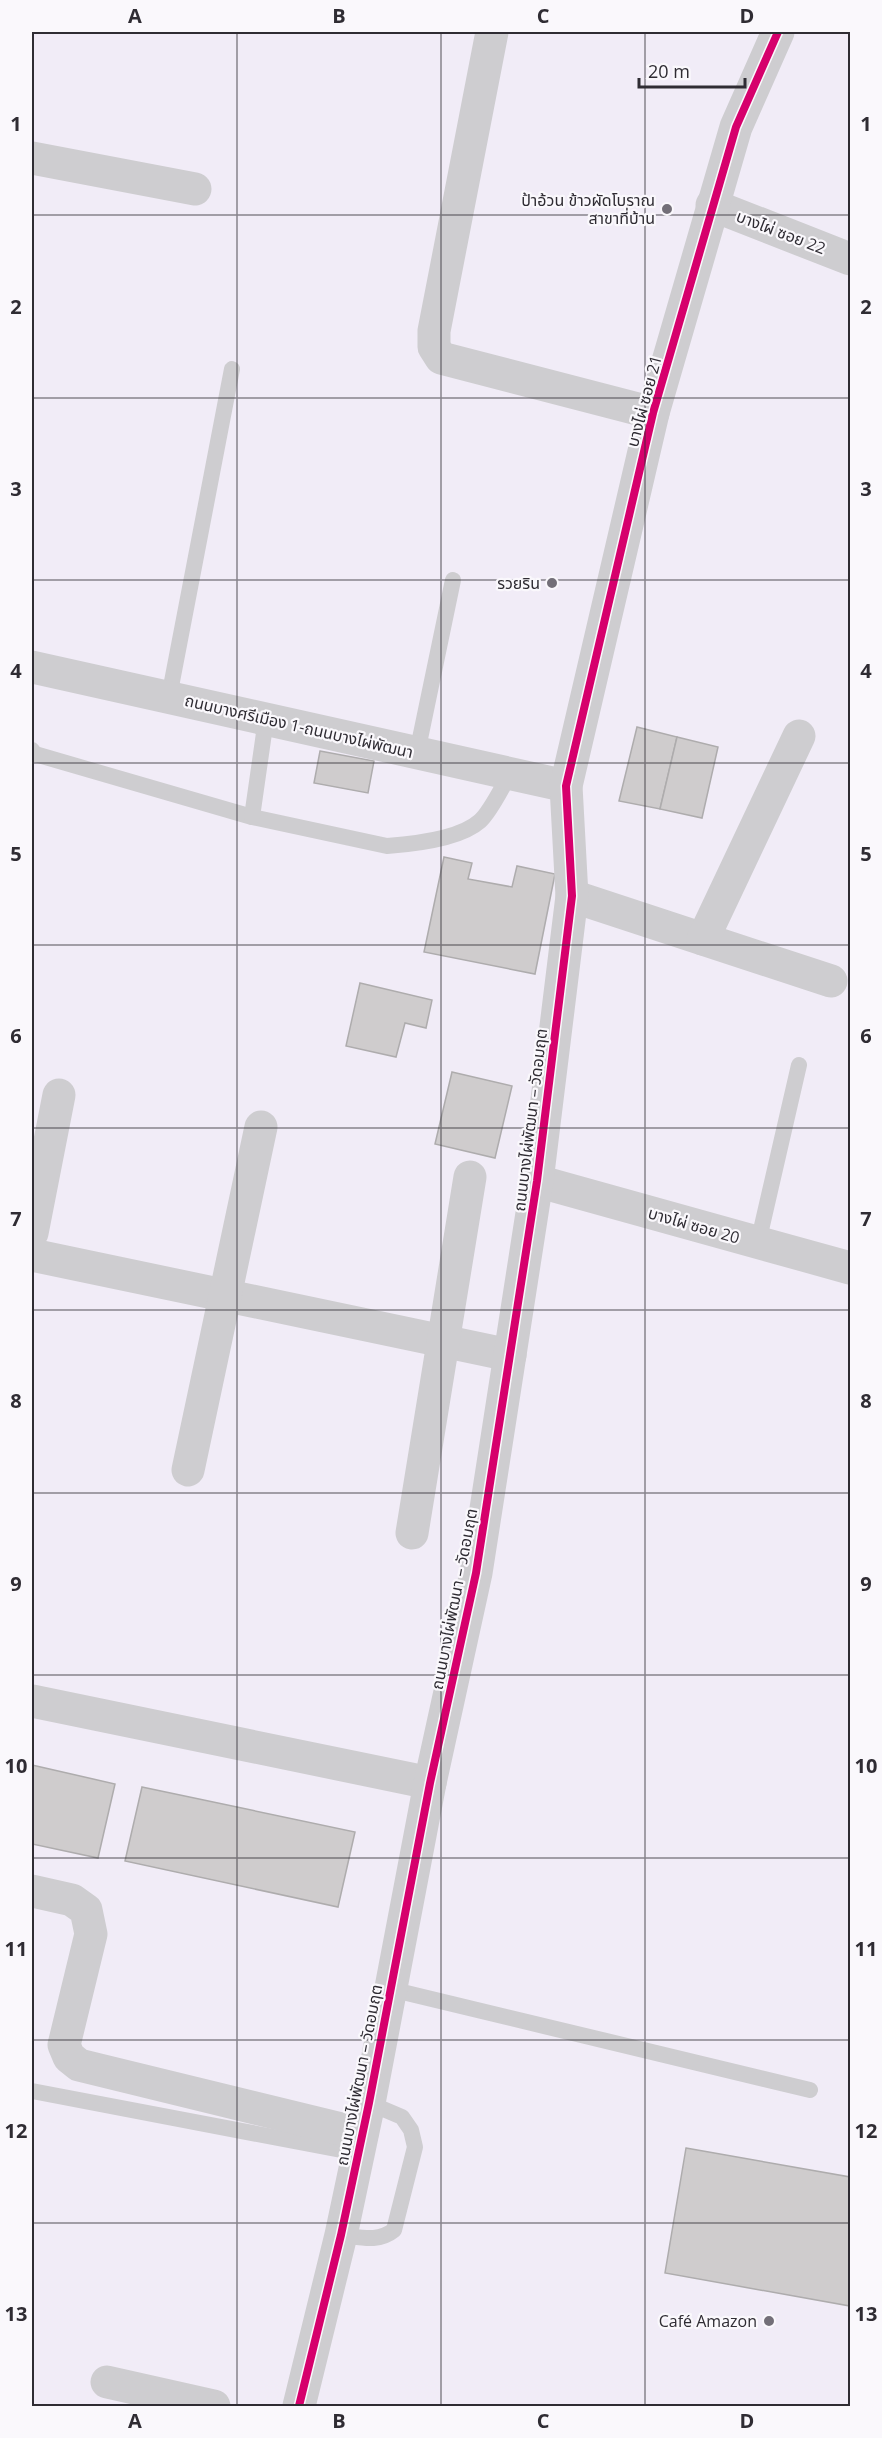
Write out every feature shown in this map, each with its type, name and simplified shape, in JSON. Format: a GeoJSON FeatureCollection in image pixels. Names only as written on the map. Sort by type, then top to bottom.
{"type":"FeatureCollection","features":[{"type":"Feature","properties":{"kind":"street"},"geometry":{"type":"LineString","coordinates":[[492,32],[434,331],[434,347],[441,358],[653,413]]}},
{"type":"Feature","properties":{"kind":"street","name":"บางไผ่ ซอย 21"},"geometry":{"type":"LineString","coordinates":[[566,786],[653,413],[736,127],[778,32]]}},
{"type":"Feature","properties":{"kind":"street"},"geometry":{"type":"LineString","coordinates":[[32,158],[195,189]]}},
{"type":"Feature","properties":{"kind":"street","name":"บางไผ่ ซอย 22"},"geometry":{"type":"LineString","coordinates":[[712,205],[850,259]]}},
{"type":"Feature","properties":{"kind":"street","name":"ถนนบางศรีเมือง 1-ถนนบางไผ่พัฒนา"},"geometry":{"type":"LineString","coordinates":[[32,667],[566,786]]}},
{"type":"Feature","properties":{"kind":"street"},"geometry":{"type":"LineString","coordinates":[[702,939],[799,736]]}},
{"type":"Feature","properties":{"kind":"street","name":"ถนนบางไผ่พัฒนา – วัดอมฤต"},"geometry":{"type":"LineString","coordinates":[[299,2406],[341,2235],[430,1783],[476,1573],[537,1181],[572,896],[566,786]]}},
{"type":"Feature","properties":{"kind":"street"},"geometry":{"type":"LineString","coordinates":[[572,896],[831,981]]}},
{"type":"Feature","properties":{"kind":"street"},"geometry":{"type":"LineString","coordinates":[[32,1233],[59,1095]]}},
{"type":"Feature","properties":{"kind":"street"},"geometry":{"type":"LineString","coordinates":[[188,1470],[261,1126]]}},
{"type":"Feature","properties":{"kind":"street"},"geometry":{"type":"LineString","coordinates":[[412,1533],[470,1177]]}},
{"type":"Feature","properties":{"kind":"street","name":"บางไผ่ ซอย 20"},"geometry":{"type":"LineString","coordinates":[[537,1181],[850,1268]]}},
{"type":"Feature","properties":{"kind":"street"},"geometry":{"type":"LineString","coordinates":[[32,1255],[510,1355]]}},
{"type":"Feature","properties":{"kind":"street"},"geometry":{"type":"LineString","coordinates":[[32,1701],[430,1783]]}},
{"type":"Feature","properties":{"kind":"street"},"geometry":{"type":"LineString","coordinates":[[32,1891],[72,1900],[86,1910],[91,1934],[64,2045],[69,2057],[79,2066],[363,2130]]}},
{"type":"Feature","properties":{"kind":"street"},"geometry":{"type":"LineString","coordinates":[[107,2382],[214,2406]]}},
{"type":"Feature","properties":{"kind":"lane"},"geometry":{"type":"LineString","coordinates":[[169,697],[232,369]]}},
{"type":"Feature","properties":{"kind":"lane"},"geometry":{"type":"LineString","coordinates":[[417,753],[453,580]]}},
{"type":"Feature","properties":{"kind":"lane"},"geometry":{"type":"LineString","coordinates":[[252,817],[266,719]]}},
{"type":"Feature","properties":{"kind":"lane"},"geometry":{"type":"LineString","coordinates":[[32,750],[35,754],[252,817],[387,846],[406,845],[458,834],[481,821],[510,774]]}},
{"type":"Feature","properties":{"kind":"lane"},"geometry":{"type":"LineString","coordinates":[[758,1243],[799,1065]]}},
{"type":"Feature","properties":{"kind":"lane"},"geometry":{"type":"LineString","coordinates":[[390,1989],[810,2090]]}},
{"type":"Feature","properties":{"kind":"lane"},"geometry":{"type":"LineString","coordinates":[[32,2091],[363,2130],[402,2116],[411,2130],[415,2147],[394,2230],[386,2236],[375,2239],[341,2235]]}},
{"type":"Feature","properties":{"kind":"building"},"geometry":{"type":"Polygon","coordinates":[[[637,727],[677,737],[660,809],[619,801],[637,727]]]}},
{"type":"Feature","properties":{"kind":"building"},"geometry":{"type":"Polygon","coordinates":[[[677,737],[718,747],[702,818],[660,809],[677,737]]]}},
{"type":"Feature","properties":{"kind":"building"},"geometry":{"type":"Polygon","coordinates":[[[320,751],[374,761],[368,793],[314,783],[320,751]]]}},
{"type":"Feature","properties":{"kind":"building"},"geometry":{"type":"Polygon","coordinates":[[[444,857],[472,863],[468,879],[512,887],[517,866],[555,874],[535,974],[424,952],[444,857]]]}},
{"type":"Feature","properties":{"kind":"building"},"geometry":{"type":"Polygon","coordinates":[[[360,983],[432,1000],[426,1028],[405,1023],[396,1057],[346,1046],[360,983]]]}},
{"type":"Feature","properties":{"kind":"building"},"geometry":{"type":"Polygon","coordinates":[[[452,1072],[512,1086],[495,1158],[435,1144],[452,1072]]]}},
{"type":"Feature","properties":{"kind":"building"},"geometry":{"type":"Polygon","coordinates":[[[32,1765],[115,1784],[98,1858],[32,1844],[32,1765]]]}},
{"type":"Feature","properties":{"kind":"building"},"geometry":{"type":"Polygon","coordinates":[[[142,1787],[355,1832],[338,1907],[125,1861],[142,1787]]]}},
{"type":"Feature","properties":{"kind":"building"},"geometry":{"type":"Polygon","coordinates":[[[686,2148],[850,2177],[850,2306],[665,2273],[686,2148]]]}},
{"type":"Feature","properties":{"kind":"cycle path"},"geometry":{"type":"LineString","coordinates":[[299,2406],[341,2235],[369,2103],[430,1783],[476,1573],[537,1181],[572,896],[566,786],[653,413],[736,127],[778,32]]}},
{"type":"Feature","properties":{"kind":"place","name":"ป้าอ้วน ข้าวผัดโบราณ สาขาที่บ้าน"},"geometry":{"type":"Point","coordinates":[667,209]}},
{"type":"Feature","properties":{"kind":"place","name":"รวยริน"},"geometry":{"type":"Point","coordinates":[552,583]}},
{"type":"Feature","properties":{"kind":"place","name":"Café Amazon"},"geometry":{"type":"Point","coordinates":[769,2321]}}]}
